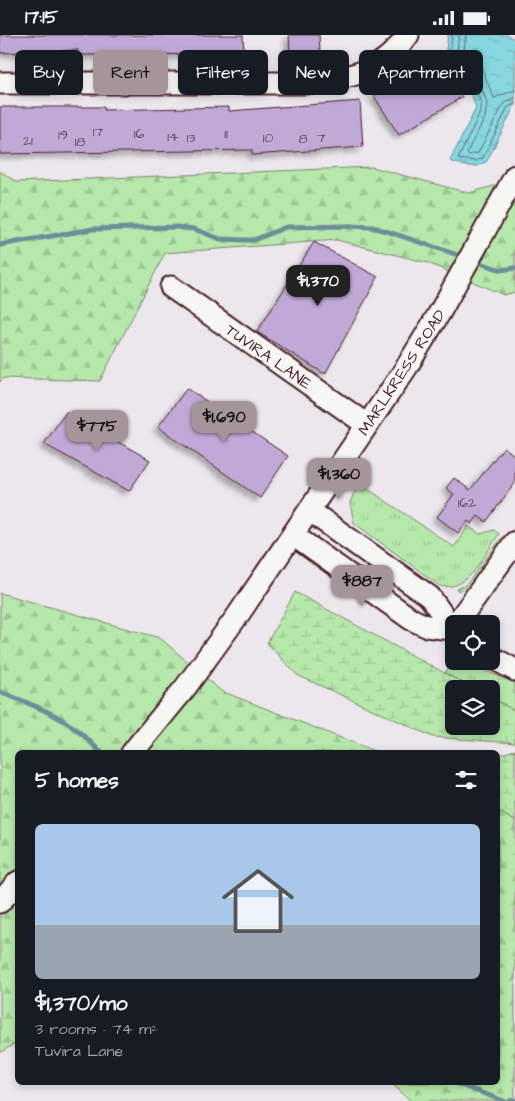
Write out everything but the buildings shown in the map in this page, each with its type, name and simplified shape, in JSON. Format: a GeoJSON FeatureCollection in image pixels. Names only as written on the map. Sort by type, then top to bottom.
{"type":"FeatureCollection","features":[{"type":"Feature","properties":{"kind":"street"},"geometry":{"type":"LineString","coordinates":[[0,83],[307,83],[349,77],[378,66],[395,52],[408,35]]}},
{"type":"Feature","properties":{"kind":"street","name":"MARLKRESS ROAD"},"geometry":{"type":"LineString","coordinates":[[134,750],[185,688],[310,511],[406,368],[454,289],[476,245],[515,176]]}},
{"type":"Feature","properties":{"kind":"street","name":"TUVIRA LANE"},"geometry":{"type":"LineString","coordinates":[[171,287],[367,425]]}},
{"type":"Feature","properties":{"kind":"street"},"geometry":{"type":"LineString","coordinates":[[310,511],[423,591],[436,603],[445,616]]}},
{"type":"Feature","properties":{"kind":"street"},"geometry":{"type":"LineString","coordinates":[[293,535],[411,619],[426,626],[445,627]]}},
{"type":"Feature","properties":{"kind":"street"},"geometry":{"type":"LineString","coordinates":[[463,615],[515,542]]}},
{"type":"Feature","properties":{"kind":"street"},"geometry":{"type":"LineString","coordinates":[[500,662],[515,670]]}},
{"type":"Feature","properties":{"kind":"street"},"geometry":{"type":"LineString","coordinates":[[0,902],[15,885]]}},
{"type":"Feature","properties":{"kind":"green space"},"geometry":{"type":"Polygon","coordinates":[[[372,167],[469,193],[515,180],[515,292],[504,295],[428,263],[337,240],[165,253],[100,381],[4,378],[0,382],[0,171],[16,182],[372,167]]]}},
{"type":"Feature","properties":{"kind":"green space"},"geometry":{"type":"Polygon","coordinates":[[[359,483],[454,547],[468,526],[480,534],[494,530],[499,534],[482,561],[468,578],[450,587],[440,586],[354,523],[350,502],[359,483]]]}},
{"type":"Feature","properties":{"kind":"green space"},"geometry":{"type":"Polygon","coordinates":[[[503,536],[504,540],[469,586],[458,591],[457,589],[467,584],[503,536]]]}},
{"type":"Feature","properties":{"kind":"green space"},"geometry":{"type":"Polygon","coordinates":[[[295,592],[457,680],[445,680],[445,735],[500,735],[500,703],[515,711],[515,743],[433,737],[297,675],[267,643],[295,592]]]}},
{"type":"Feature","properties":{"kind":"green space"},"geometry":{"type":"Polygon","coordinates":[[[0,593],[160,638],[221,691],[372,750],[15,750],[15,1043],[0,1053],[0,593]]]}},
{"type":"Feature","properties":{"kind":"green space"},"geometry":{"type":"Polygon","coordinates":[[[447,670],[483,670],[515,683],[515,711],[500,703],[500,680],[458,680],[445,673],[447,670]]]}},
{"type":"Feature","properties":{"kind":"green space"},"geometry":{"type":"Polygon","coordinates":[[[515,750],[515,821],[500,812],[500,754],[515,750]]]}},
{"type":"Feature","properties":{"kind":"green space"},"geometry":{"type":"Polygon","coordinates":[[[500,812],[515,821],[515,1101],[411,1101],[393,1085],[500,1085],[500,812]]]}},
{"type":"Feature","properties":{"kind":"water"},"geometry":{"type":"Polygon","coordinates":[[[448,35],[508,35],[515,40],[515,105],[487,161],[478,166],[466,166],[450,161],[476,108],[472,95],[483,95],[483,50],[446,50],[448,35]]]}},
{"type":"Feature","properties":{"kind":"waterway"},"geometry":{"type":"LineString","coordinates":[[0,245],[93,229],[177,227],[194,229],[220,239],[254,240],[286,227],[349,226],[372,227],[464,257]]}},
{"type":"Feature","properties":{"kind":"waterway"},"geometry":{"type":"LineString","coordinates":[[474,261],[501,270],[515,268]]}},
{"type":"Feature","properties":{"kind":"waterway"},"geometry":{"type":"LineString","coordinates":[[0,692],[55,715],[78,731],[98,750]]}},
{"type":"Feature","properties":{"kind":"waterway"},"geometry":{"type":"LineString","coordinates":[[460,1085],[504,1101]]}},
{"type":"Feature","properties":{"kind":"waterway"},"geometry":{"type":"LineString","coordinates":[[510,1101],[515,1100]]}}]}
